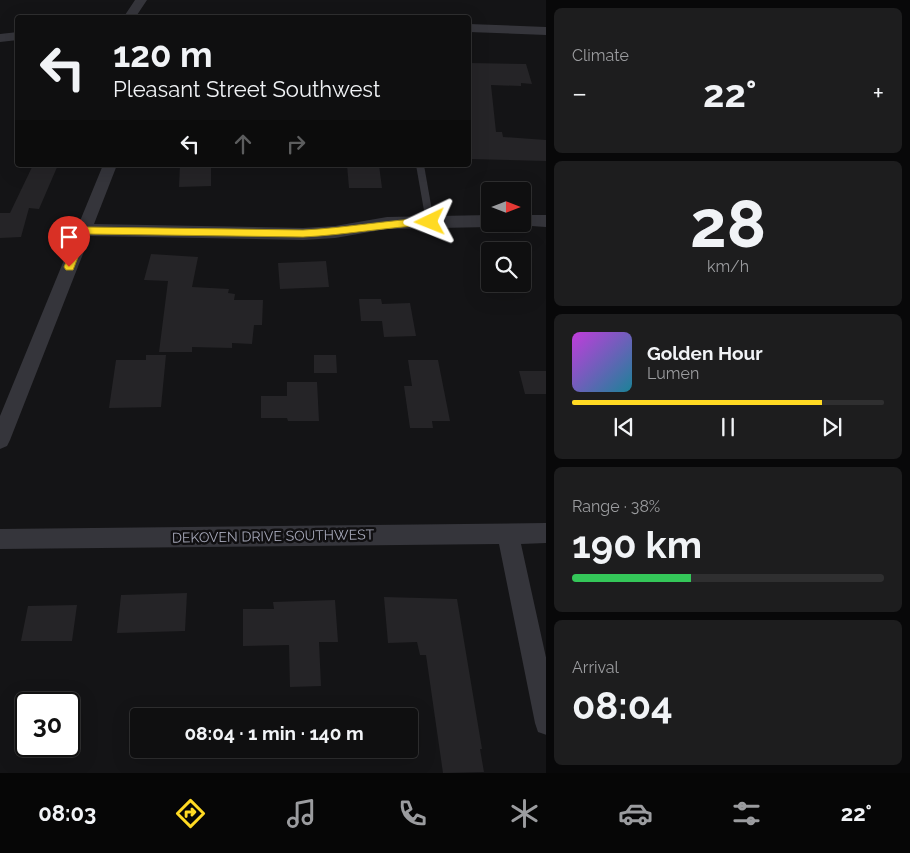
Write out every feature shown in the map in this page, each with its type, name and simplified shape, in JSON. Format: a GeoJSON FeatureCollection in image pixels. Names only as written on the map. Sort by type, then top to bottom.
{"type":"FeatureCollection","features":[{"type":"Feature","properties":{"kind":"street"},"geometry":{"type":"LineString","coordinates":[[131,15],[141,0]]}},
{"type":"Feature","properties":{"kind":"street"},"geometry":{"type":"LineString","coordinates":[[471,28],[546,31]]}},
{"type":"Feature","properties":{"kind":"street"},"geometry":{"type":"LineString","coordinates":[[0,38],[15,36]]}},
{"type":"Feature","properties":{"kind":"street"},"geometry":{"type":"LineString","coordinates":[[0,440],[109,167]]}},
{"type":"Feature","properties":{"kind":"street"},"geometry":{"type":"LineString","coordinates":[[84,230],[303,234],[335,232],[387,223],[481,221]]}},
{"type":"Feature","properties":{"kind":"street"},"geometry":{"type":"LineString","coordinates":[[531,221],[546,221]]}},
{"type":"Feature","properties":{"kind":"street"},"geometry":{"type":"LineString","coordinates":[[508,533],[546,723]]}},
{"type":"Feature","properties":{"kind":"street","name":"DEKOVEN DRIVE SOUTHWEST"},"geometry":{"type":"LineString","coordinates":[[0,539],[546,533]]}},
{"type":"Feature","properties":{"kind":"lane"},"geometry":{"type":"LineString","coordinates":[[420,167],[430,222]]}},
{"type":"Feature","properties":{"kind":"building"},"geometry":{"type":"Polygon","coordinates":[[[471,63],[526,64],[532,84],[521,83],[521,86],[491,85],[496,132],[502,132],[503,137],[546,140],[546,161],[471,159],[471,63]]]}},
{"type":"Feature","properties":{"kind":"building"},"geometry":{"type":"Polygon","coordinates":[[[32,167],[57,167],[39,209],[29,208],[21,237],[0,238],[0,213],[10,213],[32,167]]]}},
{"type":"Feature","properties":{"kind":"building"},"geometry":{"type":"Polygon","coordinates":[[[180,167],[211,167],[211,186],[179,187],[180,167]]]}},
{"type":"Feature","properties":{"kind":"building"},"geometry":{"type":"Polygon","coordinates":[[[347,167],[379,167],[382,188],[349,188],[347,167]]]}},
{"type":"Feature","properties":{"kind":"building"},"geometry":{"type":"Polygon","coordinates":[[[151,254],[198,257],[192,287],[229,289],[228,293],[235,294],[234,300],[263,300],[262,325],[254,325],[252,344],[232,343],[232,348],[192,347],[192,352],[159,352],[168,281],[144,280],[151,254]]]}},
{"type":"Feature","properties":{"kind":"building"},"geometry":{"type":"Polygon","coordinates":[[[326,261],[329,287],[280,289],[278,263],[326,261]]]}},
{"type":"Feature","properties":{"kind":"building"},"geometry":{"type":"Polygon","coordinates":[[[359,299],[381,299],[382,304],[410,303],[416,336],[384,337],[382,321],[361,321],[359,299]]]}},
{"type":"Feature","properties":{"kind":"building"},"geometry":{"type":"Polygon","coordinates":[[[146,355],[166,355],[161,407],[109,408],[116,360],[146,360],[146,355]]]}},
{"type":"Feature","properties":{"kind":"building"},"geometry":{"type":"Polygon","coordinates":[[[314,355],[336,355],[337,373],[314,373],[314,355]]]}},
{"type":"Feature","properties":{"kind":"building"},"geometry":{"type":"Polygon","coordinates":[[[408,360],[438,360],[450,421],[432,421],[433,428],[410,428],[404,386],[412,386],[408,360]]]}},
{"type":"Feature","properties":{"kind":"building"},"geometry":{"type":"Polygon","coordinates":[[[519,371],[546,371],[546,394],[525,394],[519,371]]]}},
{"type":"Feature","properties":{"kind":"building"},"geometry":{"type":"Polygon","coordinates":[[[287,382],[317,382],[319,421],[288,421],[287,418],[261,418],[261,396],[287,396],[287,382]]]}},
{"type":"Feature","properties":{"kind":"building"},"geometry":{"type":"Polygon","coordinates":[[[187,593],[185,631],[117,633],[121,595],[187,593]]]}},
{"type":"Feature","properties":{"kind":"building"},"geometry":{"type":"Polygon","coordinates":[[[384,597],[457,599],[482,749],[480,749],[484,772],[443,773],[426,655],[420,655],[417,642],[388,643],[384,597]]]}},
{"type":"Feature","properties":{"kind":"building"},"geometry":{"type":"Polygon","coordinates":[[[335,600],[338,642],[319,642],[321,686],[290,687],[289,645],[243,646],[243,609],[274,609],[273,602],[335,600]]]}},
{"type":"Feature","properties":{"kind":"building"},"geometry":{"type":"Polygon","coordinates":[[[77,605],[72,641],[21,641],[28,606],[77,605]]]}},
{"type":"Feature","properties":{"kind":"route"},"geometry":{"type":"LineString","coordinates":[[69,267],[84,230],[104,232],[259,232],[303,234],[335,232],[387,223],[430,222]]}}]}
